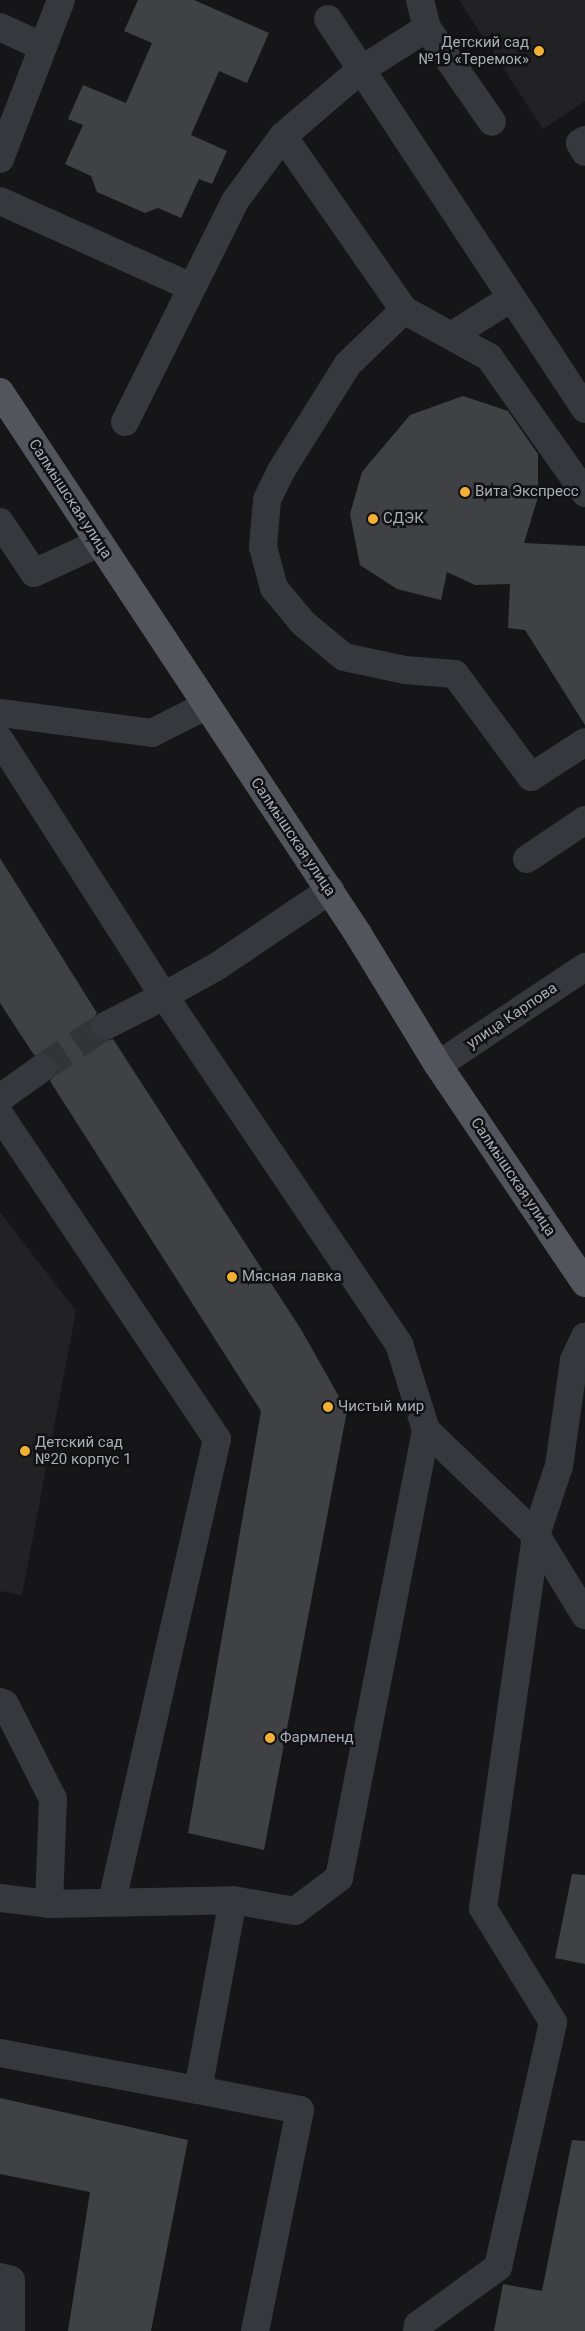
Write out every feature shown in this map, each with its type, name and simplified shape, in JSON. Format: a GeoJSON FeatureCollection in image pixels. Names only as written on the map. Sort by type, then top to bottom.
{"type":"FeatureCollection","features":[{"type":"Feature","properties":{"kind":"main road","name":"Салмышская улица"},"geometry":{"type":"LineString","coordinates":[[0,392],[205,706],[330,890],[438,1065],[585,1283]]}},
{"type":"Feature","properties":{"kind":"street"},"geometry":{"type":"LineString","coordinates":[[0,158],[61,0]]}},
{"type":"Feature","properties":{"kind":"street"},"geometry":{"type":"LineString","coordinates":[[420,0],[426,28],[492,122]]}},
{"type":"Feature","properties":{"kind":"street"},"geometry":{"type":"LineString","coordinates":[[328,19],[359,71],[585,409]]}},
{"type":"Feature","properties":{"kind":"street"},"geometry":{"type":"LineString","coordinates":[[0,27],[43,47]]}},
{"type":"Feature","properties":{"kind":"street"},"geometry":{"type":"LineString","coordinates":[[125,422],[235,201],[283,136],[359,71],[426,28]]}},
{"type":"Feature","properties":{"kind":"street"},"geometry":{"type":"LineString","coordinates":[[283,136],[404,310],[489,357],[585,493]]}},
{"type":"Feature","properties":{"kind":"street"},"geometry":{"type":"LineString","coordinates":[[585,140],[580,143],[585,152]]}},
{"type":"Feature","properties":{"kind":"street"},"geometry":{"type":"LineString","coordinates":[[0,201],[191,288]]}},
{"type":"Feature","properties":{"kind":"street"},"geometry":{"type":"LineString","coordinates":[[451,336],[511,298]]}},
{"type":"Feature","properties":{"kind":"street"},"geometry":{"type":"LineString","coordinates":[[404,310],[348,364],[281,471],[267,500],[263,547],[274,588],[304,623],[344,657],[406,670],[455,674],[531,777],[585,742]]}},
{"type":"Feature","properties":{"kind":"street"},"geometry":{"type":"LineString","coordinates":[[0,522],[34,573],[99,543]]}},
{"type":"Feature","properties":{"kind":"street"},"geometry":{"type":"LineString","coordinates":[[0,713],[152,733],[205,706]]}},
{"type":"Feature","properties":{"kind":"street"},"geometry":{"type":"LineString","coordinates":[[0,740],[164,996],[399,1344],[426,1430],[339,1878],[295,1911],[233,1900],[112,1901],[48,1904],[0,1898]]}},
{"type":"Feature","properties":{"kind":"street"},"geometry":{"type":"LineString","coordinates":[[528,859],[585,820]]}},
{"type":"Feature","properties":{"kind":"street"},"geometry":{"type":"LineString","coordinates":[[105,1026],[216,967],[330,890]]}},
{"type":"Feature","properties":{"kind":"street","name":"улица Карпова"},"geometry":{"type":"LineString","coordinates":[[438,1065],[585,967]]}},
{"type":"Feature","properties":{"kind":"street"},"geometry":{"type":"LineString","coordinates":[[0,1098],[42,1068]]}},
{"type":"Feature","properties":{"kind":"street"},"geometry":{"type":"LineString","coordinates":[[0,1115],[217,1438],[112,1901]]}},
{"type":"Feature","properties":{"kind":"street"},"geometry":{"type":"LineString","coordinates":[[417,2331],[418,2325],[498,2267],[553,2022],[483,1908],[536,1535],[560,1466],[574,1360],[585,1336]]}},
{"type":"Feature","properties":{"kind":"street"},"geometry":{"type":"LineString","coordinates":[[426,1430],[536,1535],[585,1615]]}},
{"type":"Feature","properties":{"kind":"street"},"geometry":{"type":"LineString","coordinates":[[0,1702],[5,1704],[54,1799],[48,1904]]}},
{"type":"Feature","properties":{"kind":"street"},"geometry":{"type":"LineString","coordinates":[[198,2090],[233,1900]]}},
{"type":"Feature","properties":{"kind":"street"},"geometry":{"type":"LineString","coordinates":[[0,2053],[300,2110],[255,2331]]}},
{"type":"Feature","properties":{"kind":"street"},"geometry":{"type":"LineString","coordinates":[[0,2278],[11,2280],[11,2331]]}},
{"type":"Feature","properties":{"kind":"shaded area","name":"Детский сад №19 «Теремок»"},"geometry":{"type":"Polygon","coordinates":[[[459,0],[585,0],[585,101],[543,129],[459,0]]]}},
{"type":"Feature","properties":{"kind":"shaded area","name":"Детский сад №20 корпус 1"},"geometry":{"type":"Polygon","coordinates":[[[0,1212],[76,1311],[22,1595],[0,1591],[0,1212]]]}},
{"type":"Feature","properties":{"kind":"building"},"geometry":{"type":"Polygon","coordinates":[[[138,0],[194,0],[269,33],[247,83],[219,71],[191,135],[227,151],[212,184],[199,179],[181,218],[158,208],[145,213],[97,192],[91,176],[65,164],[83,125],[68,119],[83,85],[126,103],[152,43],[124,31],[138,0]]]}},
{"type":"Feature","properties":{"kind":"building"},"geometry":{"type":"Polygon","coordinates":[[[463,396],[508,411],[538,454],[538,497],[524,543],[585,546],[585,725],[525,630],[508,628],[510,584],[475,585],[447,572],[441,600],[397,589],[360,565],[350,514],[362,472],[410,415],[463,396]]]}},
{"type":"Feature","properties":{"kind":"building"},"geometry":{"type":"Polygon","coordinates":[[[0,858],[97,1013],[89,1025],[91,1033],[104,1042],[113,1039],[302,1331],[347,1411],[264,1850],[188,1833],[261,1411],[50,1081],[56,1074],[55,1059],[48,1054],[34,1055],[0,1003],[0,858]]]}},
{"type":"Feature","properties":{"kind":"building"},"geometry":{"type":"Polygon","coordinates":[[[572,1874],[585,1875],[585,1964],[555,1958],[572,1874]]]}},
{"type":"Feature","properties":{"kind":"building"},"geometry":{"type":"Polygon","coordinates":[[[0,2098],[188,2140],[151,2331],[68,2331],[90,2192],[0,2174],[0,2098]]]}},
{"type":"Feature","properties":{"kind":"building"},"geometry":{"type":"Polygon","coordinates":[[[572,2140],[585,2141],[585,2331],[494,2331],[503,2284],[542,2291],[572,2140]]]}},
{"type":"Feature","properties":{"kind":"tunnel"},"geometry":{"type":"LineString","coordinates":[[42,1068],[105,1026]]}},
{"type":"Feature","properties":{"kind":"place","name":"Детский сад №19 «Теремок»"},"geometry":{"type":"Point","coordinates":[539,51]}},
{"type":"Feature","properties":{"kind":"place","name":"Вита Экспресс"},"geometry":{"type":"Point","coordinates":[465,492]}},
{"type":"Feature","properties":{"kind":"place","name":"СДЭК"},"geometry":{"type":"Point","coordinates":[373,519]}},
{"type":"Feature","properties":{"kind":"place","name":"Мясная лавка"},"geometry":{"type":"Point","coordinates":[232,1277]}},
{"type":"Feature","properties":{"kind":"place","name":"Чистый мир"},"geometry":{"type":"Point","coordinates":[328,1407]}},
{"type":"Feature","properties":{"kind":"place","name":"Детский сад №20 корпус 1"},"geometry":{"type":"Point","coordinates":[25,1451]}},
{"type":"Feature","properties":{"kind":"place","name":"Фармленд"},"geometry":{"type":"Point","coordinates":[270,1738]}}]}
